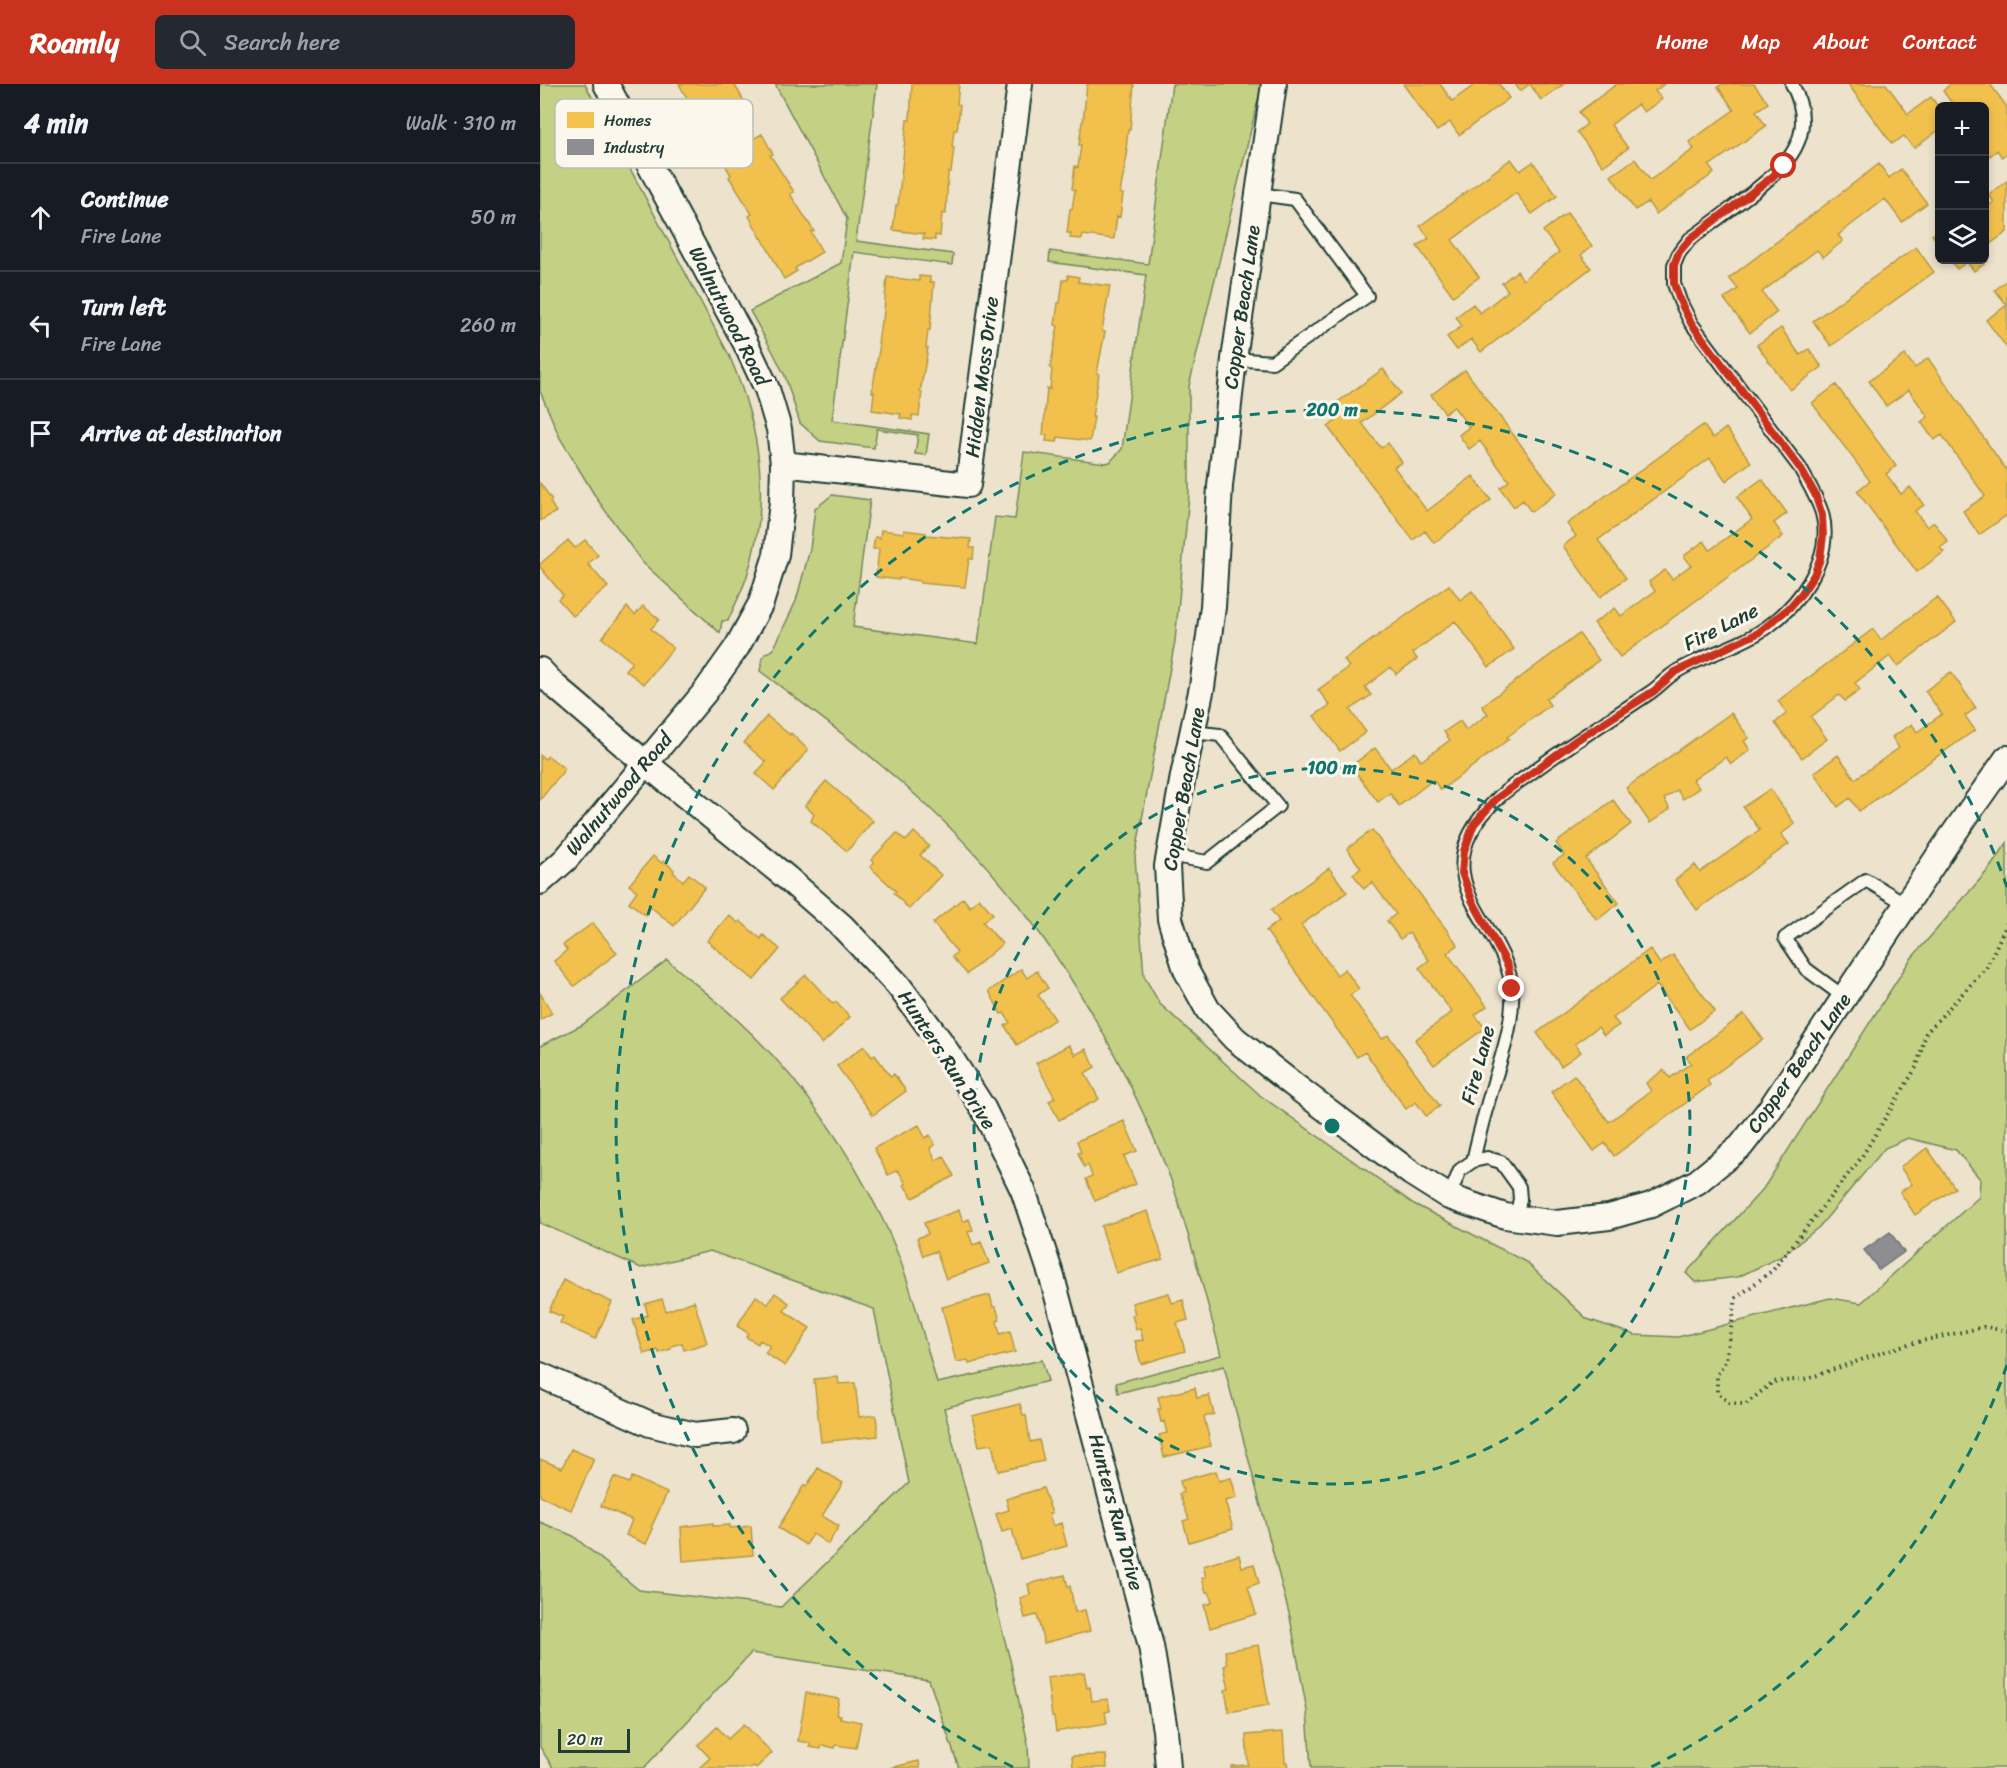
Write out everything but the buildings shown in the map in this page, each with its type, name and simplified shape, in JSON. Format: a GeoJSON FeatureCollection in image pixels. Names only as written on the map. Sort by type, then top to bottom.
{"type":"FeatureCollection","features":[{"type":"Feature","properties":{"kind":"street","name":"Walnutwood Road"},"geometry":{"type":"LineString","coordinates":[[606,84],[614,99]]}},
{"type":"Feature","properties":{"kind":"street","name":"Hidden Moss Drive"},"geometry":{"type":"LineString","coordinates":[[783,464],[968,485],[1020,84]]}},
{"type":"Feature","properties":{"kind":"street","name":"Copper Beach Lane"},"geometry":{"type":"LineString","coordinates":[[1274,84],[1234,358],[1220,486],[1213,607],[1202,687],[1167,866],[1170,920],[1186,970],[1208,1010],[1235,1039],[1412,1173],[1449,1197],[1505,1216],[1557,1222],[1609,1217],[1651,1205],[1697,1182],[1741,1146],[1770,1109],[1906,904],[2007,758]]}},
{"type":"Feature","properties":{"kind":"street","name":"Walnutwood Road"},"geometry":{"type":"LineString","coordinates":[[540,882],[566,858],[705,692],[737,647],[761,603],[776,555],[782,502],[783,464],[779,429],[767,389],[745,342],[651,168]]}},
{"type":"Feature","properties":{"kind":"street","name":"Hunters Run Drive"},"geometry":{"type":"LineString","coordinates":[[540,670],[555,686],[645,763],[787,878],[842,926],[898,985],[940,1041],[983,1108],[1023,1190],[1061,1307],[1151,1646],[1165,1730],[1168,1768]]}},
{"type":"Feature","properties":{"kind":"street"},"geometry":{"type":"LineString","coordinates":[[540,1375],[650,1424],[695,1435],[733,1431]]}},
{"type":"Feature","properties":{"kind":"lane","name":"Fire Lane"},"geometry":{"type":"LineString","coordinates":[[1473,1161],[1505,1046],[1511,1015],[1512,989],[1508,966],[1472,900],[1462,873],[1464,851],[1474,824],[1496,799],[1575,741],[1654,691],[1675,672],[1758,633],[1776,620],[1802,593],[1814,575],[1820,559],[1823,536],[1822,515],[1815,494],[1800,468],[1691,323],[1674,284],[1674,265],[1679,252],[1690,239],[1771,178],[1784,166],[1794,151],[1800,140],[1803,124],[1797,93],[1792,84]]}},
{"type":"Feature","properties":{"kind":"lane"},"geometry":{"type":"LineString","coordinates":[[1234,358],[1272,362],[1367,296],[1295,199],[1258,195]]}},
{"type":"Feature","properties":{"kind":"lane"},"geometry":{"type":"LineString","coordinates":[[1169,855],[1207,862],[1278,806],[1220,735],[1192,732]]}},
{"type":"Feature","properties":{"kind":"lane"},"geometry":{"type":"LineString","coordinates":[[1844,998],[1806,969],[1785,938],[1866,880],[1906,904]]}},
{"type":"Feature","properties":{"kind":"lane"},"geometry":{"type":"LineString","coordinates":[[1449,1197],[1460,1170],[1473,1161],[1487,1158],[1501,1162],[1519,1187],[1520,1200],[1515,1217]]}},
{"type":"Feature","properties":{"kind":"path"},"geometry":{"type":"LineString","coordinates":[[2007,923],[1987,967],[1926,1033],[1917,1066],[1861,1158],[1773,1270],[1736,1298],[1726,1360],[1717,1375],[1717,1392],[1729,1403],[1746,1404],[1773,1382],[1806,1380],[1904,1345],[1984,1327],[2007,1331]]}},
{"type":"Feature","properties":{"kind":"green space"},"geometry":{"type":"Polygon","coordinates":[[[540,84],[585,84],[593,99],[555,99],[555,168],[630,168],[729,355],[749,410],[759,466],[759,521],[746,579],[728,621],[722,621],[720,633],[642,562],[597,499],[560,438],[540,391],[540,84]]]}},
{"type":"Feature","properties":{"kind":"green space"},"geometry":{"type":"Polygon","coordinates":[[[775,84],[877,84],[856,241],[953,254],[952,265],[854,252],[832,420],[929,434],[926,455],[915,454],[918,435],[877,429],[874,448],[820,441],[800,423],[785,376],[750,311],[841,263],[847,219],[775,84]]]}},
{"type":"Feature","properties":{"kind":"green space"},"geometry":{"type":"Polygon","coordinates":[[[1172,84],[1262,84],[1189,386],[1189,495],[1175,641],[1135,857],[1144,976],[1160,1004],[1261,1096],[1414,1204],[1526,1262],[1587,1319],[1635,1335],[1678,1337],[1830,1298],[1861,1303],[1979,1197],[1980,1179],[1956,1150],[1908,1138],[1885,1148],[1819,1227],[1782,1256],[1738,1277],[1695,1282],[1686,1273],[1763,1189],[1910,960],[1989,869],[2007,843],[2007,1768],[1311,1768],[1307,1711],[1290,1617],[1224,1366],[1118,1393],[1116,1383],[1221,1355],[1175,1192],[1134,1093],[1089,1009],[1064,969],[1037,929],[977,856],[900,781],[760,671],[765,654],[773,650],[796,601],[810,549],[815,509],[832,495],[870,500],[853,627],[978,644],[995,517],[1015,519],[1024,452],[1105,463],[1110,462],[1122,449],[1146,275],[1049,262],[1050,251],[1148,264],[1172,84]]]}},
{"type":"Feature","properties":{"kind":"green space"},"geometry":{"type":"Polygon","coordinates":[[[667,960],[756,1038],[798,1085],[835,1136],[868,1190],[891,1238],[913,1299],[937,1383],[1042,1360],[1048,1381],[944,1408],[1010,1660],[1028,1744],[1029,1768],[959,1768],[929,1680],[751,1653],[644,1768],[553,1768],[540,1747],[540,1522],[573,1536],[639,1590],[781,1607],[909,1483],[874,1309],[710,1251],[641,1268],[540,1223],[540,1046],[582,1025],[667,960]]]}},
{"type":"Feature","properties":{"kind":"route"},"geometry":{"type":"LineString","coordinates":[[1512,989],[1508,966],[1472,900],[1462,873],[1464,851],[1474,824],[1496,799],[1575,741],[1654,691],[1675,672],[1758,633],[1776,620],[1802,593],[1814,575],[1820,559],[1823,536],[1822,515],[1815,494],[1800,468],[1691,323],[1674,284],[1674,265],[1679,252],[1690,239],[1720,218],[1784,166]]}}]}
